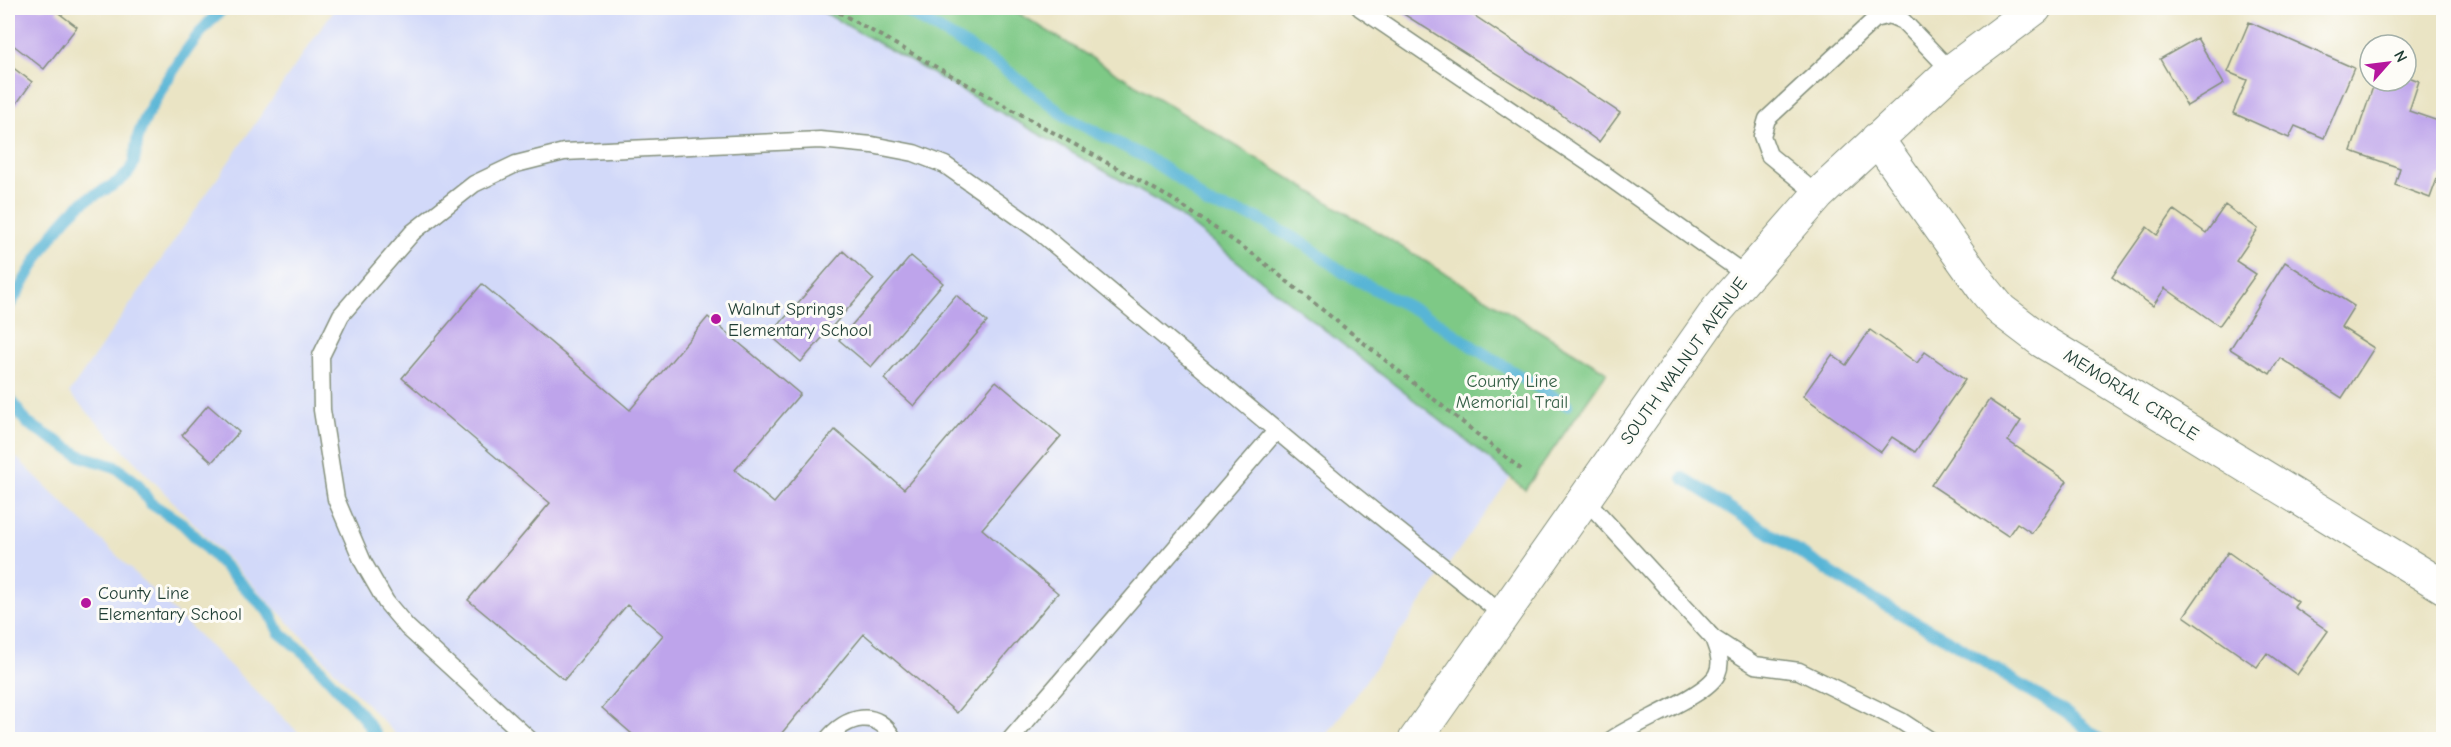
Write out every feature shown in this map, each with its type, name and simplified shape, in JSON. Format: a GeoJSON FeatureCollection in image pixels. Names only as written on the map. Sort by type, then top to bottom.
{"type":"FeatureCollection","features":[{"type":"Feature","properties":{"kind":"street","name":"SOUTH WALNUT AVENUE"},"geometry":{"type":"LineString","coordinates":[[1414,740],[1718,309],[1746,275],[1818,195],[1950,71],[2035,8]]}},
{"type":"Feature","properties":{"kind":"street","name":"MEMORIAL CIRCLE"},"geometry":{"type":"LineString","coordinates":[[1877,139],[2001,310],[2042,341],[2444,587]]}},
{"type":"Feature","properties":{"kind":"lane"},"geometry":{"type":"LineString","coordinates":[[1360,8],[1593,166],[1746,275]]}},
{"type":"Feature","properties":{"kind":"lane"},"geometry":{"type":"LineString","coordinates":[[1818,195],[1769,154],[1762,136],[1767,119],[1875,19],[1889,15],[1903,21],[1950,71]]}},
{"type":"Feature","properties":{"kind":"lane"},"geometry":{"type":"LineString","coordinates":[[530,740],[407,627],[386,602],[363,562],[336,499],[322,410],[321,356],[341,315],[414,232],[474,184],[516,164],[564,152],[820,140],[872,145],[914,153],[945,165],[1037,230],[1345,488],[1502,614]]}},
{"type":"Feature","properties":{"kind":"lane"},"geometry":{"type":"LineString","coordinates":[[1010,740],[1277,430]]}},
{"type":"Feature","properties":{"kind":"lane"},"geometry":{"type":"LineString","coordinates":[[1585,499],[1713,638],[1755,665],[1799,671],[1901,721],[1930,740]]}},
{"type":"Feature","properties":{"kind":"lane"},"geometry":{"type":"LineString","coordinates":[[1611,740],[1694,695],[1717,675],[1720,659],[1713,638]]}},
{"type":"Feature","properties":{"kind":"lane"},"geometry":{"type":"LineString","coordinates":[[827,740],[836,729],[854,719],[871,718],[890,732],[894,740]]}},
{"type":"Feature","properties":{"kind":"path"},"geometry":{"type":"LineString","coordinates":[[831,8],[1172,199],[1205,221],[1252,254],[1522,470]]}},
{"type":"Feature","properties":{"kind":"shaded area","name":"Walnut Springs Elementary School"},"geometry":{"type":"Polygon","coordinates":[[[335,8],[816,8],[1168,207],[1218,244],[1511,477],[1324,739],[400,739],[69,393],[335,8]]]}},
{"type":"Feature","properties":{"kind":"shaded area","name":"County Line Elementary School"},"geometry":{"type":"Polygon","coordinates":[[[16,457],[305,739],[8,739],[8,466],[16,457]]]}},
{"type":"Feature","properties":{"kind":"green space","name":"County Line Memorial Trail"},"geometry":{"type":"Polygon","coordinates":[[[816,8],[1010,8],[1607,372],[1525,490],[1488,458],[1168,207],[816,8]]]}},
{"type":"Feature","properties":{"kind":"building"},"geometry":{"type":"Polygon","coordinates":[[[8,8],[59,8],[56,11],[77,27],[44,69],[8,41],[8,8]]]}},
{"type":"Feature","properties":{"kind":"building"},"geometry":{"type":"Polygon","coordinates":[[[1394,8],[1463,8],[1620,113],[1599,142],[1555,110],[1394,8]]]}},
{"type":"Feature","properties":{"kind":"building"},"geometry":{"type":"Polygon","coordinates":[[[2249,22],[2354,68],[2324,138],[2295,126],[2289,138],[2233,113],[2247,80],[2228,72],[2249,22]]]}},
{"type":"Feature","properties":{"kind":"building"},"geometry":{"type":"Polygon","coordinates":[[[2197,38],[2224,84],[2187,106],[2160,59],[2197,38]]]}},
{"type":"Feature","properties":{"kind":"building"},"geometry":{"type":"Polygon","coordinates":[[[8,64],[32,82],[8,116],[8,64]]]}},
{"type":"Feature","properties":{"kind":"building"},"geometry":{"type":"Polygon","coordinates":[[[2371,93],[2415,93],[2409,111],[2444,123],[2444,178],[2438,176],[2430,198],[2395,185],[2400,168],[2351,151],[2371,93]]]}},
{"type":"Feature","properties":{"kind":"building"},"geometry":{"type":"Polygon","coordinates":[[[2225,205],[2258,229],[2236,261],[2256,274],[2219,326],[2165,288],[2153,306],[2112,277],[2147,227],[2157,235],[2174,210],[2206,233],[2225,205]]]}},
{"type":"Feature","properties":{"kind":"building"},"geometry":{"type":"Polygon","coordinates":[[[843,251],[874,279],[801,362],[770,335],[843,251]]]}},
{"type":"Feature","properties":{"kind":"building"},"geometry":{"type":"Polygon","coordinates":[[[911,256],[943,283],[871,367],[839,340],[911,256]]]}},
{"type":"Feature","properties":{"kind":"building"},"geometry":{"type":"Polygon","coordinates":[[[2285,262],[2354,306],[2341,327],[2374,348],[2342,398],[2280,358],[2270,374],[2230,349],[2285,262]]]}},
{"type":"Feature","properties":{"kind":"building"},"geometry":{"type":"Polygon","coordinates":[[[482,284],[630,410],[708,317],[800,394],[735,470],[774,503],[835,430],[904,489],[996,381],[1061,436],[982,529],[1058,593],[957,713],[864,634],[776,740],[639,740],[602,708],[663,635],[627,605],[564,680],[468,600],[550,503],[402,378],[482,284]]]}},
{"type":"Feature","properties":{"kind":"building"},"geometry":{"type":"Polygon","coordinates":[[[956,295],[987,322],[914,406],[884,379],[956,295]]]}},
{"type":"Feature","properties":{"kind":"building"},"geometry":{"type":"Polygon","coordinates":[[[1870,330],[1917,363],[1925,352],[1965,380],[1915,452],[1892,437],[1881,452],[1803,396],[1832,355],[1846,365],[1870,330]]]}},
{"type":"Feature","properties":{"kind":"building"},"geometry":{"type":"Polygon","coordinates":[[[1989,400],[2021,421],[2008,441],[2067,481],[2032,533],[2017,523],[2008,536],[1931,485],[1989,400]]]}},
{"type":"Feature","properties":{"kind":"building"},"geometry":{"type":"Polygon","coordinates":[[[208,405],[239,432],[212,462],[182,435],[208,405]]]}},
{"type":"Feature","properties":{"kind":"building"},"geometry":{"type":"Polygon","coordinates":[[[2228,552],[2298,602],[2294,607],[2328,631],[2297,675],[2267,653],[2257,667],[2184,616],[2228,552]]]}},
{"type":"Feature","properties":{"kind":"waterway"},"geometry":{"type":"LineString","coordinates":[[8,307],[61,224],[85,201],[117,183],[128,173],[134,163],[140,131],[155,100],[188,48],[224,8]]}},
{"type":"Feature","properties":{"kind":"waterway"},"geometry":{"type":"LineString","coordinates":[[901,8],[1001,66],[1068,118],[1151,160],[1184,182],[1207,204],[1257,218],[1306,245],[1344,273],[1434,320],[1567,405]]}},
{"type":"Feature","properties":{"kind":"waterway"},"geometry":{"type":"LineString","coordinates":[[8,396],[27,423],[81,456],[116,467],[137,483],[150,503],[183,524],[270,613],[279,632],[306,654],[361,714],[379,740]]}},
{"type":"Feature","properties":{"kind":"waterway"},"geometry":{"type":"LineString","coordinates":[[1683,478],[1868,596],[1954,643],[2066,713],[2101,740]]}},
{"type":"Feature","properties":{"kind":"place","name":"Walnut Springs Elementary School"},"geometry":{"type":"Point","coordinates":[716,319]}},
{"type":"Feature","properties":{"kind":"place","name":"County Line Elementary School"},"geometry":{"type":"Point","coordinates":[86,603]}}]}
